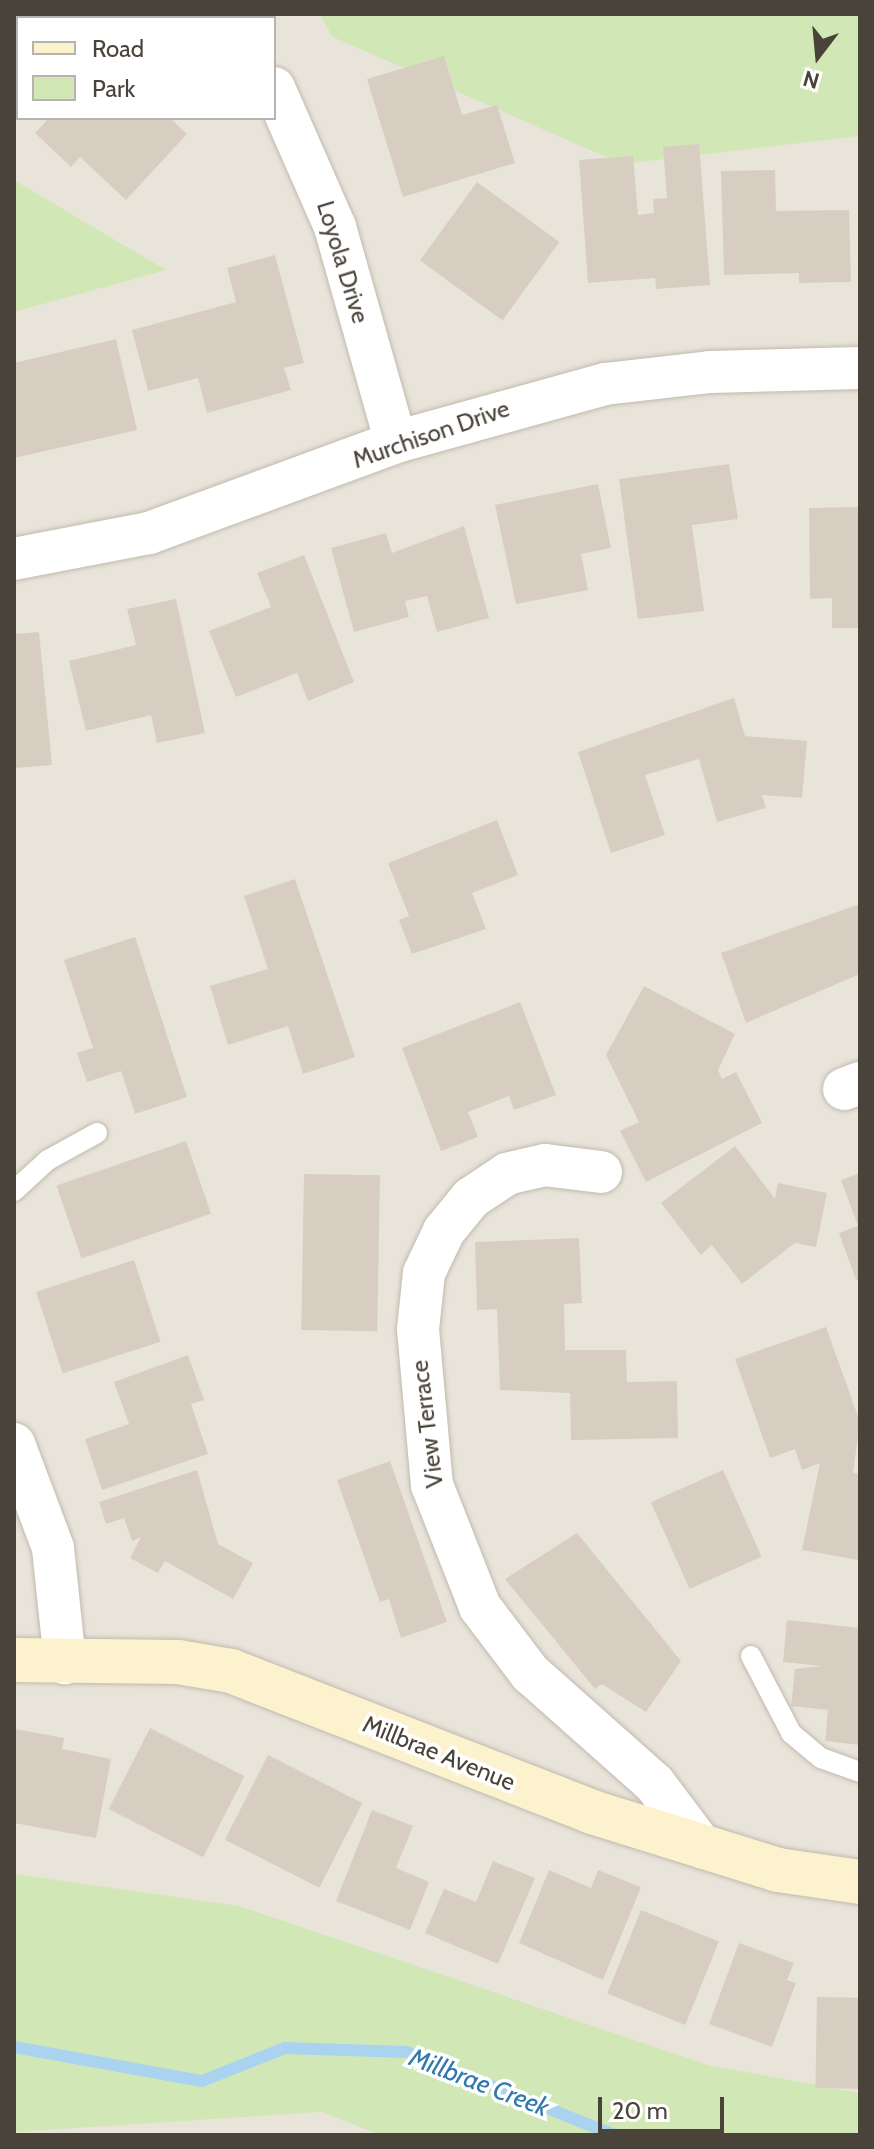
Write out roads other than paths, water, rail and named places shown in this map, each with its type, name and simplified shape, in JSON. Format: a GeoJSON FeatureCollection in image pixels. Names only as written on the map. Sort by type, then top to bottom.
{"type":"FeatureCollection","features":[{"type":"Feature","properties":{"kind":"street","name":"Loyola Drive"},"geometry":{"type":"LineString","coordinates":[[276,93],[335,227],[396,442]]}},
{"type":"Feature","properties":{"kind":"street","name":"Murchison Drive"},"geometry":{"type":"LineString","coordinates":[[14,559],[149,533],[396,442],[605,384],[710,372],[860,368]]}},
{"type":"Feature","properties":{"kind":"street","name":"View Terrace"},"geometry":{"type":"LineString","coordinates":[[601,1172],[545,1165],[507,1174],[471,1198],[444,1231],[424,1273],[418,1329],[432,1485],[480,1607],[530,1673],[654,1783],[703,1848]]}},
{"type":"Feature","properties":{"kind":"street"},"geometry":{"type":"LineString","coordinates":[[14,1444],[53,1548],[65,1663]]}},
{"type":"Feature","properties":{"kind":"street","name":"Millbrae Avenue"},"geometry":{"type":"LineString","coordinates":[[14,1660],[178,1662],[231,1671],[478,1771],[703,1848],[778,1870],[860,1882]]}},
{"type":"Feature","properties":{"kind":"lane"},"geometry":{"type":"LineString","coordinates":[[14,1191],[48,1160],[97,1133]]}},
{"type":"Feature","properties":{"kind":"lane"},"geometry":{"type":"LineString","coordinates":[[751,1656],[791,1733],[821,1758],[860,1772]]}},
{"type":"Feature","properties":{"kind":"waterway","name":"Millbrae Creek"},"geometry":{"type":"LineString","coordinates":[[14,2047],[202,2081],[285,2048],[407,2052],[614,2135]]}}]}
